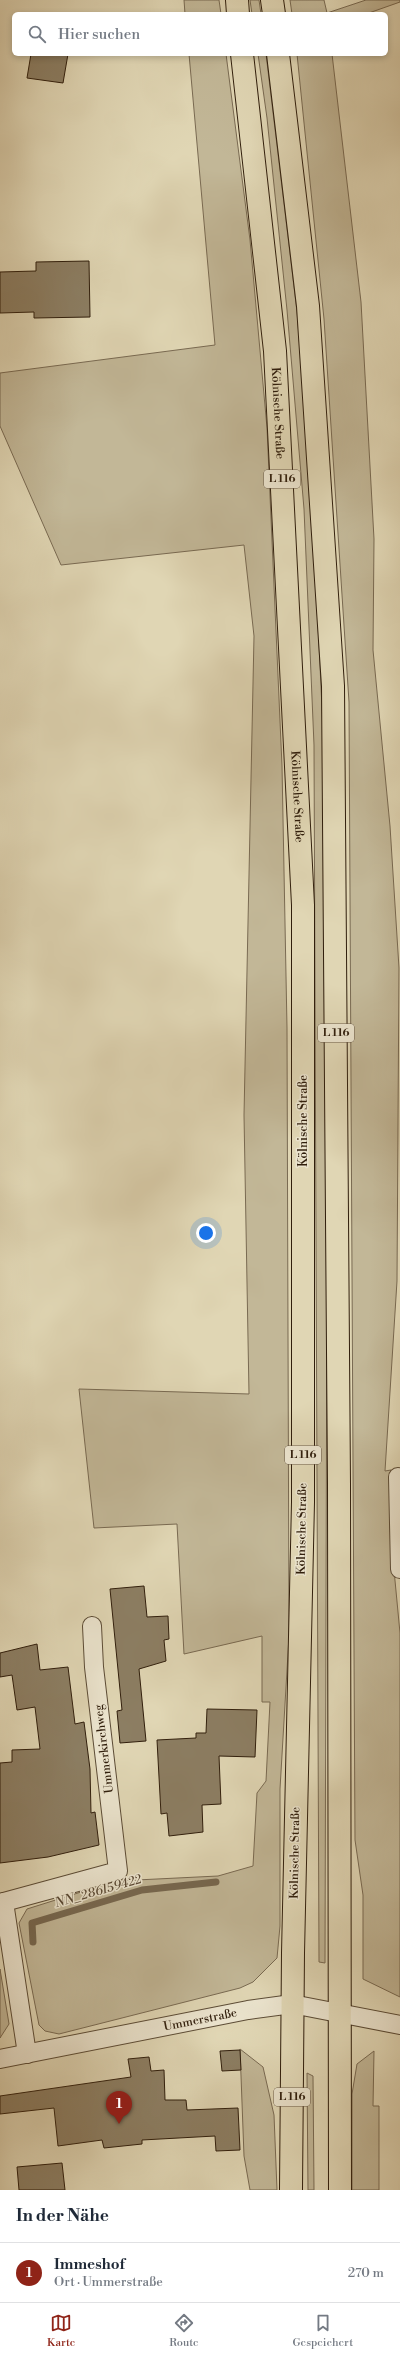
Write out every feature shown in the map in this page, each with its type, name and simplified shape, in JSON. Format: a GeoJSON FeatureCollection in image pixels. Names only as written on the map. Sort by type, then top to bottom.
{"type":"FeatureCollection","features":[{"type":"Feature","properties":{"kind":"main road"},"geometry":{"type":"LineString","coordinates":[[236,0],[238,12]]}},
{"type":"Feature","properties":{"kind":"main road"},"geometry":{"type":"LineString","coordinates":[[272,0],[274,12]]}},
{"type":"Feature","properties":{"kind":"main road","name":"Kölnische Straße"},"geometry":{"type":"LineString","coordinates":[[242,56],[275,351],[303,905],[303,1502],[292,2004],[291,2190]]}},
{"type":"Feature","properties":{"kind":"main road","name":"L 116"},"geometry":{"type":"LineString","coordinates":[[278,56],[308,306],[333,686],[339,1483],[340,2190]]}},
{"type":"Feature","properties":{"kind":"street"},"geometry":{"type":"LineString","coordinates":[[398,1477],[400,1570]]}},
{"type":"Feature","properties":{"kind":"street","name":"Ummerkirchweg"},"geometry":{"type":"LineString","coordinates":[[2,1903],[118,1871],[94,1667],[92,1626]]}},
{"type":"Feature","properties":{"kind":"street"},"geometry":{"type":"LineString","coordinates":[[2,1903],[27,2054]]}},
{"type":"Feature","properties":{"kind":"street","name":"Ummerstraße"},"geometry":{"type":"LineString","coordinates":[[0,2059],[248,2010],[292,2004],[400,2025]]}},
{"type":"Feature","properties":{"kind":"shaded area"},"geometry":{"type":"Polygon","coordinates":[[[184,0],[219,0],[221,12],[185,12],[184,0]]]}},
{"type":"Feature","properties":{"kind":"shaded area"},"geometry":{"type":"Polygon","coordinates":[[[250,0],[259,0],[261,12],[252,12],[250,0]]]}},
{"type":"Feature","properties":{"kind":"shaded area"},"geometry":{"type":"Polygon","coordinates":[[[290,0],[324,0],[327,12],[292,12],[290,0]]]}},
{"type":"Feature","properties":{"kind":"shaded area"},"geometry":{"type":"Polygon","coordinates":[[[366,0],[400,0],[400,2],[372,12],[330,12],[366,0]]]}},
{"type":"Feature","properties":{"kind":"shaded area"},"geometry":{"type":"Polygon","coordinates":[[[189,56],[226,56],[250,240],[267,428],[282,766],[287,1028],[289,1636],[280,1789],[280,1926],[277,1958],[253,1982],[240,1988],[59,2034],[45,2031],[39,2025],[19,1923],[27,1909],[116,1881],[218,1876],[253,1866],[257,1793],[266,1781],[270,1702],[262,1702],[262,1636],[184,1654],[177,1524],[94,1528],[79,1389],[249,1394],[244,1115],[254,636],[244,545],[61,565],[0,426],[0,373],[215,345],[189,56]]]}},
{"type":"Feature","properties":{"kind":"shaded area"},"geometry":{"type":"Polygon","coordinates":[[[258,56],[266,56],[297,312],[312,498],[324,750],[327,1262],[325,1963],[319,1962],[314,745],[304,509],[287,310],[267,118],[258,56]]]}},
{"type":"Feature","properties":{"kind":"shaded area"},"geometry":{"type":"Polygon","coordinates":[[[297,56],[332,56],[361,302],[374,539],[373,650],[390,826],[399,968],[397,1281],[385,1471],[391,1470],[390,1528],[400,1633],[400,1997],[363,1979],[363,1895],[355,1840],[349,702],[324,319],[297,56]]]}},
{"type":"Feature","properties":{"kind":"shaded area"},"geometry":{"type":"Polygon","coordinates":[[[0,1969],[9,2024],[0,2038],[0,1969]]]}},
{"type":"Feature","properties":{"kind":"shaded area"},"geometry":{"type":"Polygon","coordinates":[[[240,2049],[263,2067],[274,2115],[277,2190],[250,2190],[244,2156],[240,2049]]]}},
{"type":"Feature","properties":{"kind":"shaded area"},"geometry":{"type":"Polygon","coordinates":[[[374,2051],[373,2106],[379,2106],[379,2190],[352,2190],[352,2094],[357,2064],[374,2051]]]}},
{"type":"Feature","properties":{"kind":"shaded area"},"geometry":{"type":"Polygon","coordinates":[[[307,2073],[313,2076],[314,2190],[308,2190],[307,2073]]]}},
{"type":"Feature","properties":{"kind":"building"},"geometry":{"type":"Polygon","coordinates":[[[31,56],[68,56],[63,83],[27,78],[31,56]]]}},
{"type":"Feature","properties":{"kind":"building"},"geometry":{"type":"Polygon","coordinates":[[[89,261],[90,317],[34,318],[34,312],[0,313],[0,272],[36,271],[36,262],[89,261]]]}},
{"type":"Feature","properties":{"kind":"building"},"geometry":{"type":"Polygon","coordinates":[[[144,1586],[147,1617],[168,1616],[169,1639],[164,1640],[166,1661],[139,1669],[146,1741],[120,1743],[117,1711],[122,1710],[110,1589],[144,1586]]]}},
{"type":"Feature","properties":{"kind":"building"},"geometry":{"type":"Polygon","coordinates":[[[37,1644],[40,1670],[68,1667],[75,1724],[84,1722],[90,1769],[91,1813],[95,1812],[99,1845],[48,1857],[0,1863],[0,1763],[12,1762],[12,1750],[40,1749],[35,1707],[17,1710],[12,1675],[0,1677],[0,1653],[37,1644]]]}},
{"type":"Feature","properties":{"kind":"building"},"geometry":{"type":"Polygon","coordinates":[[[207,1709],[257,1710],[255,1757],[219,1756],[221,1804],[202,1805],[203,1832],[169,1836],[167,1813],[161,1814],[157,1740],[196,1738],[196,1733],[206,1733],[207,1709]]]}},
{"type":"Feature","properties":{"kind":"building"},"geometry":{"type":"Polygon","coordinates":[[[240,2050],[241,2070],[222,2071],[220,2051],[240,2050]]]}},
{"type":"Feature","properties":{"kind":"building"},"geometry":{"type":"Polygon","coordinates":[[[149,2057],[151,2071],[164,2070],[165,2100],[186,2100],[187,2110],[238,2108],[240,2150],[216,2151],[215,2136],[142,2140],[142,2144],[104,2148],[102,2140],[58,2146],[54,2108],[0,2114],[0,2096],[131,2077],[128,2059],[149,2057]]]}},
{"type":"Feature","properties":{"kind":"building"},"geometry":{"type":"Polygon","coordinates":[[[62,2163],[65,2190],[19,2190],[17,2167],[62,2163]]]}},
{"type":"Feature","properties":{"kind":"waterway","name":"NN_286159422"},"geometry":{"type":"LineString","coordinates":[[33,1942],[32,1923],[142,1890],[216,1882]]}},
{"type":"Feature","properties":{"kind":"place","name":"Immeshof"},"geometry":{"type":"Point","coordinates":[119,2124]}}]}
